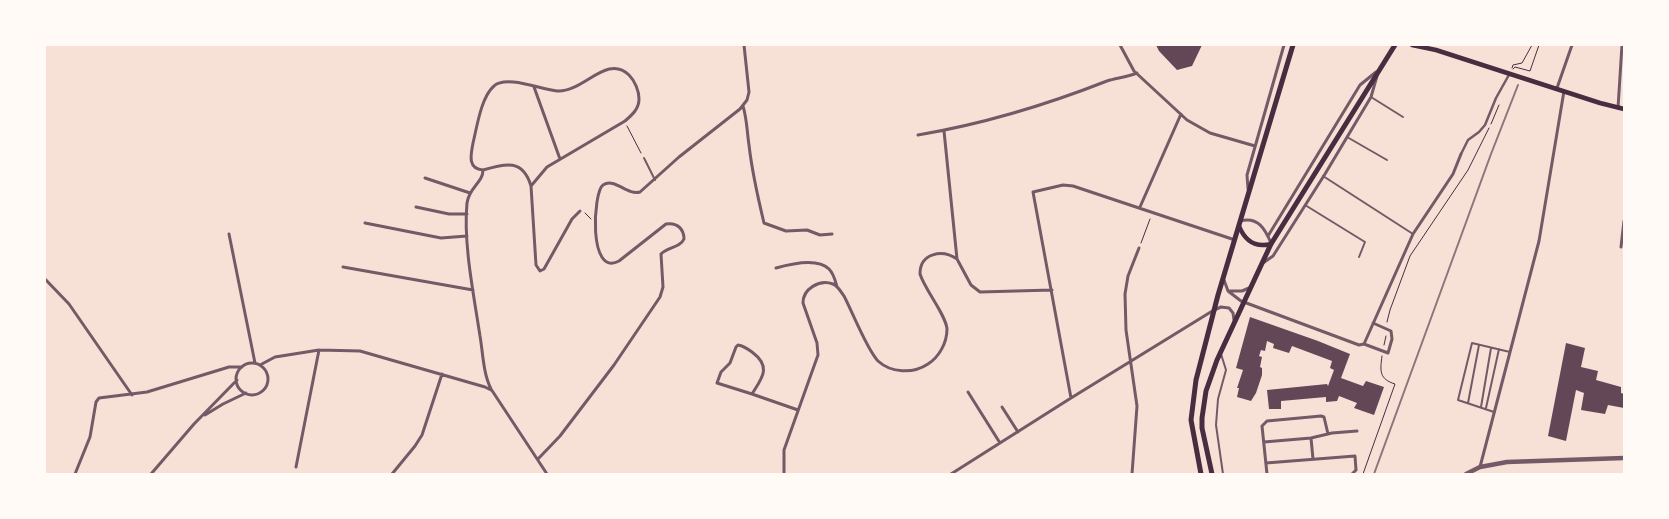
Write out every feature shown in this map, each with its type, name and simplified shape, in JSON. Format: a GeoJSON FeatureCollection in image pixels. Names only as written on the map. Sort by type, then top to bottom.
{"type":"FeatureCollection","features":[{"type":"Feature","properties":{"kind":"main road"},"geometry":{"type":"LineString","coordinates":[[1201,474],[1192,430],[1191,413],[1196,380],[1223,275],[1293,45]]}},
{"type":"Feature","properties":{"kind":"main road"},"geometry":{"type":"LineString","coordinates":[[1212,474],[1202,428],[1202,414],[1208,383],[1221,352],[1271,244],[1395,45]]}},
{"type":"Feature","properties":{"kind":"main road"},"geometry":{"type":"LineString","coordinates":[[1412,45],[1436,50],[1621,108]]}},
{"type":"Feature","properties":{"kind":"main road"},"geometry":{"type":"LineString","coordinates":[[1428,45],[1436,50]]}},
{"type":"Feature","properties":{"kind":"main road"},"geometry":{"type":"LineString","coordinates":[[1240,224],[1244,235],[1252,243],[1258,246],[1271,244]]}},
{"type":"Feature","properties":{"kind":"street"},"geometry":{"type":"LineString","coordinates":[[538,459],[560,436],[619,359],[662,292],[661,254],[665,250],[682,243],[684,239],[683,232],[678,226],[669,223],[664,224],[614,263],[607,262],[600,256],[597,242],[597,200],[601,187],[611,183],[630,193],[637,193],[743,106],[749,92],[744,45]]}},
{"type":"Feature","properties":{"kind":"street"},"geometry":{"type":"LineString","coordinates":[[1120,45],[1137,73],[1190,122],[1210,133],[1255,146]]}},
{"type":"Feature","properties":{"kind":"street"},"geometry":{"type":"LineString","coordinates":[[1248,194],[1247,175],[1284,45]]}},
{"type":"Feature","properties":{"kind":"street"},"geometry":{"type":"LineString","coordinates":[[1557,88],[1572,45]]}},
{"type":"Feature","properties":{"kind":"street"},"geometry":{"type":"LineString","coordinates":[[1621,108],[1622,45]]}},
{"type":"Feature","properties":{"kind":"street"},"geometry":{"type":"LineString","coordinates":[[531,186],[545,168],[629,118],[638,104],[639,97],[636,84],[625,71],[614,68],[600,72],[581,85],[568,90],[556,91],[508,81],[495,85],[490,90],[482,107],[470,155],[477,169],[483,170],[506,165],[517,166],[526,174],[531,186],[536,261],[537,268],[540,271],[544,269],[572,219],[580,211]]}},
{"type":"Feature","properties":{"kind":"street"},"geometry":{"type":"LineString","coordinates":[[1262,264],[1271,257],[1347,137],[1371,97],[1379,70]]}},
{"type":"Feature","properties":{"kind":"street"},"geometry":{"type":"LineString","coordinates":[[1268,236],[1360,86],[1379,70]]}},
{"type":"Feature","properties":{"kind":"street"},"geometry":{"type":"LineString","coordinates":[[918,134],[975,124],[1054,101],[1108,81],[1137,73]]}},
{"type":"Feature","properties":{"kind":"street"},"geometry":{"type":"LineString","coordinates":[[1364,344],[1413,234],[1453,174],[1468,140],[1485,125],[1496,98],[1510,73]]}},
{"type":"Feature","properties":{"kind":"street"},"geometry":{"type":"LineString","coordinates":[[534,87],[560,159]]}},
{"type":"Feature","properties":{"kind":"street"},"geometry":{"type":"LineString","coordinates":[[1480,467],[1540,234],[1564,91]]}},
{"type":"Feature","properties":{"kind":"street"},"geometry":{"type":"LineString","coordinates":[[743,106],[747,122],[748,145],[764,223],[786,231],[807,230],[820,235],[832,234]]}},
{"type":"Feature","properties":{"kind":"street"},"geometry":{"type":"LineString","coordinates":[[1140,207],[1181,114]]}},
{"type":"Feature","properties":{"kind":"street"},"geometry":{"type":"LineString","coordinates":[[944,130],[957,259],[971,285],[980,292],[1052,290]]}},
{"type":"Feature","properties":{"kind":"street"},"geometry":{"type":"LineString","coordinates":[[483,170],[482,177],[470,192],[467,236],[484,365],[489,385],[547,474]]}},
{"type":"Feature","properties":{"kind":"street"},"geometry":{"type":"LineString","coordinates":[[425,178],[470,192]]}},
{"type":"Feature","properties":{"kind":"street"},"geometry":{"type":"LineString","coordinates":[[1070,398],[1052,290],[1032,192],[1070,185],[1235,240]]}},
{"type":"Feature","properties":{"kind":"street"},"geometry":{"type":"LineString","coordinates":[[416,207],[449,214],[467,214]]}},
{"type":"Feature","properties":{"kind":"street"},"geometry":{"type":"LineString","coordinates":[[1240,224],[1248,220],[1258,222],[1271,244]]}},
{"type":"Feature","properties":{"kind":"street"},"geometry":{"type":"LineString","coordinates":[[1622,246],[1624,221]]}},
{"type":"Feature","properties":{"kind":"street"},"geometry":{"type":"LineString","coordinates":[[365,223],[442,238],[467,236]]}},
{"type":"Feature","properties":{"kind":"street"},"geometry":{"type":"LineString","coordinates":[[229,234],[255,364]]}},
{"type":"Feature","properties":{"kind":"street"},"geometry":{"type":"LineString","coordinates":[[1132,474],[1137,406],[1126,323],[1125,289],[1139,248]]}},
{"type":"Feature","properties":{"kind":"street"},"geometry":{"type":"LineString","coordinates":[[776,268],[818,263],[830,269],[834,274],[837,287],[844,296],[877,360],[895,370],[905,371],[916,370],[937,357],[945,343],[947,331],[944,320],[922,281],[920,268],[926,259],[938,254],[947,254],[957,259]]}},
{"type":"Feature","properties":{"kind":"street"},"geometry":{"type":"LineString","coordinates":[[344,267],[473,290]]}},
{"type":"Feature","properties":{"kind":"street"},"geometry":{"type":"LineString","coordinates":[[1223,275],[1228,291],[1245,303],[1359,345],[1364,344],[1388,353],[1392,339],[1391,331],[1373,323]]}},
{"type":"Feature","properties":{"kind":"street"},"geometry":{"type":"LineString","coordinates":[[45,279],[69,304],[132,395]]}},
{"type":"Feature","properties":{"kind":"street"},"geometry":{"type":"LineString","coordinates":[[784,474],[784,450],[818,352],[817,343],[804,308],[804,296],[810,288],[818,284],[831,284],[837,287]]}},
{"type":"Feature","properties":{"kind":"street"},"geometry":{"type":"LineString","coordinates":[[1228,291],[1242,291],[1252,288]]}},
{"type":"Feature","properties":{"kind":"street"},"geometry":{"type":"LineString","coordinates":[[951,474],[1070,398],[1214,310],[1221,307],[1229,308],[1233,314],[1233,324]]}},
{"type":"Feature","properties":{"kind":"street"},"geometry":{"type":"LineString","coordinates":[[752,394],[764,375],[764,365],[755,354],[738,345],[730,363],[721,372],[717,383],[798,410]]}},
{"type":"Feature","properties":{"kind":"street"},"geometry":{"type":"LineString","coordinates":[[260,365],[275,357],[319,350],[368,353],[485,387],[494,392]]}},
{"type":"Feature","properties":{"kind":"street"},"geometry":{"type":"LineString","coordinates":[[296,467],[319,350]]}},
{"type":"Feature","properties":{"kind":"street"},"geometry":{"type":"LineString","coordinates":[[201,417],[246,393],[256,394],[262,392],[268,380],[267,373],[260,365],[249,363],[238,372],[237,380],[240,388],[246,393]]}},
{"type":"Feature","properties":{"kind":"street"},"geometry":{"type":"LineString","coordinates":[[75,474],[88,443],[97,400],[106,396],[132,395],[170,386],[229,367],[242,367]]}},
{"type":"Feature","properties":{"kind":"street"},"geometry":{"type":"LineString","coordinates":[[392,474],[422,435],[442,374]]}},
{"type":"Feature","properties":{"kind":"street"},"geometry":{"type":"LineString","coordinates":[[152,474],[201,417],[237,380]]}},
{"type":"Feature","properties":{"kind":"street"},"geometry":{"type":"LineString","coordinates":[[968,392],[1000,443]]}},
{"type":"Feature","properties":{"kind":"street"},"geometry":{"type":"LineString","coordinates":[[1002,407],[1018,432]]}},
{"type":"Feature","properties":{"kind":"street"},"geometry":{"type":"LineString","coordinates":[[1266,474],[1262,426],[1267,421],[1321,416],[1324,417],[1326,422],[1328,434]]}},
{"type":"Feature","properties":{"kind":"street"},"geometry":{"type":"LineString","coordinates":[[1264,442],[1311,438],[1357,431]]}},
{"type":"Feature","properties":{"kind":"street"},"geometry":{"type":"LineString","coordinates":[[1311,438],[1313,459]]}},
{"type":"Feature","properties":{"kind":"street"},"geometry":{"type":"LineString","coordinates":[[1266,463],[1355,456],[1356,470],[1352,474]]}},
{"type":"Feature","properties":{"kind":"street"},"geometry":{"type":"LineString","coordinates":[[1466,474],[1480,467],[1507,462],[1624,458]]}},
{"type":"Feature","properties":{"kind":"lane"},"geometry":{"type":"LineString","coordinates":[[1371,97],[1403,117]]}},
{"type":"Feature","properties":{"kind":"lane"},"geometry":{"type":"LineString","coordinates":[[1347,137],[1388,160]]}},
{"type":"Feature","properties":{"kind":"lane"},"geometry":{"type":"LineString","coordinates":[[644,158],[655,180]]}},
{"type":"Feature","properties":{"kind":"lane"},"geometry":{"type":"LineString","coordinates":[[1323,176],[1413,234]]}},
{"type":"Feature","properties":{"kind":"lane"},"geometry":{"type":"LineString","coordinates":[[1305,205],[1365,242],[1359,257]]}},
{"type":"Feature","properties":{"kind":"lane"},"geometry":{"type":"LineString","coordinates":[[1494,412],[1458,400],[1472,343],[1510,352]]}},
{"type":"Feature","properties":{"kind":"lane"},"geometry":{"type":"LineString","coordinates":[[1468,403],[1479,345]]}},
{"type":"Feature","properties":{"kind":"lane"},"geometry":{"type":"LineString","coordinates":[[1481,408],[1491,348]]}},
{"type":"Feature","properties":{"kind":"lane"},"geometry":{"type":"LineString","coordinates":[[1485,409],[1499,350]]}},
{"type":"Feature","properties":{"kind":"lane"},"geometry":{"type":"LineString","coordinates":[[1221,352],[1226,369],[1218,399],[1216,425],[1223,474]]}},
{"type":"Feature","properties":{"kind":"path"},"geometry":{"type":"LineString","coordinates":[[1512,67],[1522,63],[1532,45]]}},
{"type":"Feature","properties":{"kind":"path"},"geometry":{"type":"LineString","coordinates":[[1510,73],[1515,67],[1530,71],[1540,45]]}},
{"type":"Feature","properties":{"kind":"path"},"geometry":{"type":"LineString","coordinates":[[627,125],[644,158]]}},
{"type":"Feature","properties":{"kind":"path"},"geometry":{"type":"LineString","coordinates":[[1383,351],[1390,310],[1410,256],[1472,163]]}},
{"type":"Feature","properties":{"kind":"path"},"geometry":{"type":"LineString","coordinates":[[580,211],[586,213],[593,222]]}},
{"type":"Feature","properties":{"kind":"path"},"geometry":{"type":"LineString","coordinates":[[1139,248],[1153,212]]}},
{"type":"Feature","properties":{"kind":"path"},"geometry":{"type":"LineString","coordinates":[[1363,474],[1395,384],[1383,379],[1381,358]]}},
{"type":"Feature","properties":{"kind":"building"},"geometry":{"type":"Polygon","coordinates":[[[1156,45],[1202,45],[1192,66],[1177,70],[1159,51],[1156,45]]]}},
{"type":"Feature","properties":{"kind":"building"},"geometry":{"type":"Polygon","coordinates":[[[1250,317],[1350,354],[1341,378],[1363,386],[1366,381],[1384,387],[1374,415],[1354,408],[1357,403],[1339,396],[1337,401],[1326,402],[1326,397],[1281,401],[1281,409],[1269,409],[1267,390],[1327,384],[1328,386],[1334,370],[1330,368],[1332,361],[1292,346],[1289,353],[1273,348],[1274,344],[1267,341],[1265,351],[1261,350],[1259,356],[1262,357],[1260,367],[1262,368],[1262,375],[1256,393],[1251,401],[1237,397],[1239,388],[1237,388],[1243,370],[1236,368],[1250,317]]]}},
{"type":"Feature","properties":{"kind":"building"},"geometry":{"type":"Polygon","coordinates":[[[1566,343],[1585,348],[1581,367],[1598,371],[1596,380],[1621,387],[1621,393],[1624,394],[1624,408],[1608,405],[1605,414],[1581,410],[1584,393],[1576,390],[1566,441],[1548,436],[1566,343]]]}},
{"type":"Feature","properties":{"kind":"railway"},"geometry":{"type":"LineString","coordinates":[[1374,474],[1518,85]]}}]}
